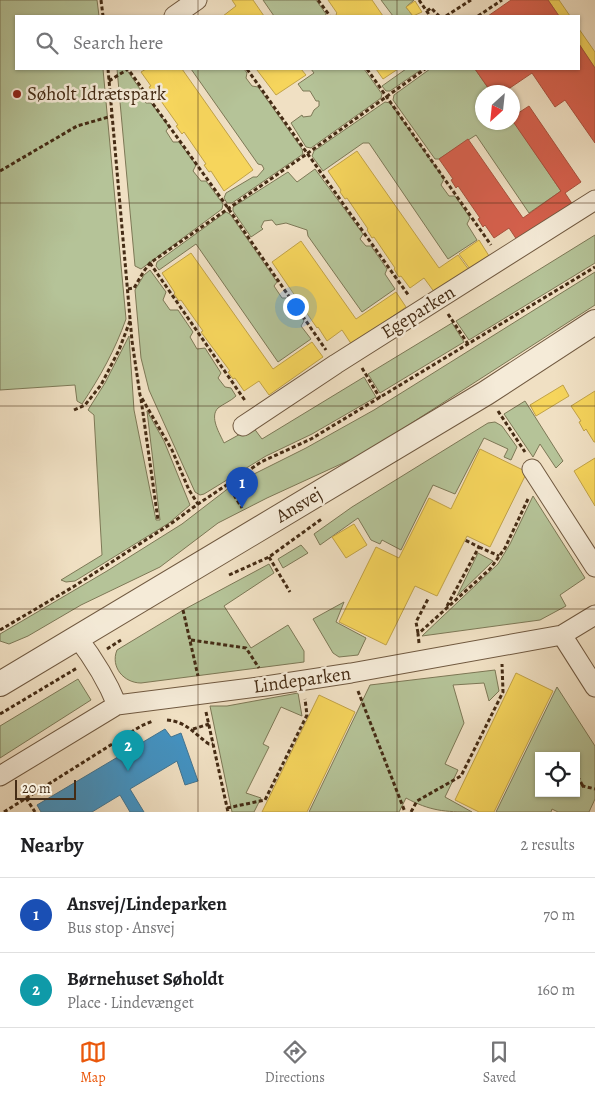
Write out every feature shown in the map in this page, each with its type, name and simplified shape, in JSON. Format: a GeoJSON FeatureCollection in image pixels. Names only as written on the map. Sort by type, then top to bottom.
{"type":"FeatureCollection","features":[{"type":"Feature","properties":{"kind":"street"},"geometry":{"type":"LineString","coordinates":[[175,15],[197,0]]}},
{"type":"Feature","properties":{"kind":"street","name":"Egeparken"},"geometry":{"type":"LineString","coordinates":[[250,421],[419,310],[502,260],[595,200]]}},
{"type":"Feature","properties":{"kind":"street","name":"Ansvej"},"geometry":{"type":"LineString","coordinates":[[0,684],[486,393],[595,322]]}},
{"type":"Feature","properties":{"kind":"street"},"geometry":{"type":"LineString","coordinates":[[536,473],[595,567]]}},
{"type":"Feature","properties":{"kind":"street","name":"Lindeparken"},"geometry":{"type":"LineString","coordinates":[[117,704],[266,686],[351,673],[562,635],[595,615]]}},
{"type":"Feature","properties":{"kind":"street"},"geometry":{"type":"LineString","coordinates":[[562,635],[595,687]]}},
{"type":"Feature","properties":{"kind":"street"},"geometry":{"type":"LineString","coordinates":[[0,776],[117,704],[111,689],[93,658],[78,637]]}},
{"type":"Feature","properties":{"kind":"path"},"geometry":{"type":"LineString","coordinates":[[101,0],[103,15]]}},
{"type":"Feature","properties":{"kind":"path"},"geometry":{"type":"LineString","coordinates":[[318,0],[329,15]]}},
{"type":"Feature","properties":{"kind":"path"},"geometry":{"type":"LineString","coordinates":[[419,0],[429,15]]}},
{"type":"Feature","properties":{"kind":"path"},"geometry":{"type":"LineString","coordinates":[[448,15],[472,0]]}},
{"type":"Feature","properties":{"kind":"path"},"geometry":{"type":"LineString","coordinates":[[479,15],[496,2],[502,0]]}},
{"type":"Feature","properties":{"kind":"path"},"geometry":{"type":"LineString","coordinates":[[427,12],[431,8],[439,15]]}},
{"type":"Feature","properties":{"kind":"path"},"geometry":{"type":"LineString","coordinates":[[108,70],[130,320],[158,520]]}},
{"type":"Feature","properties":{"kind":"path"},"geometry":{"type":"LineString","coordinates":[[109,81],[126,70]]}},
{"type":"Feature","properties":{"kind":"path"},"geometry":{"type":"LineString","coordinates":[[129,70],[228,208],[336,364]]}},
{"type":"Feature","properties":{"kind":"path"},"geometry":{"type":"LineString","coordinates":[[248,70],[419,310]]}},
{"type":"Feature","properties":{"kind":"path"},"geometry":{"type":"LineString","coordinates":[[368,70],[502,260]]}},
{"type":"Feature","properties":{"kind":"path"},"geometry":{"type":"LineString","coordinates":[[128,289],[134,288],[150,263],[424,70]]}},
{"type":"Feature","properties":{"kind":"path"},"geometry":{"type":"LineString","coordinates":[[0,171],[77,126],[112,116]]}},
{"type":"Feature","properties":{"kind":"path"},"geometry":{"type":"LineString","coordinates":[[150,263],[250,421]]}},
{"type":"Feature","properties":{"kind":"path"},"geometry":{"type":"LineString","coordinates":[[0,630],[73,587],[184,516],[198,504],[262,462],[311,440],[595,268]]}},
{"type":"Feature","properties":{"kind":"path"},"geometry":{"type":"LineString","coordinates":[[74,410],[85,405],[101,384],[119,350],[130,320]]}},
{"type":"Feature","properties":{"kind":"path"},"geometry":{"type":"LineString","coordinates":[[454,322],[468,344]]}},
{"type":"Feature","properties":{"kind":"path"},"geometry":{"type":"LineString","coordinates":[[366,375],[380,398]]}},
{"type":"Feature","properties":{"kind":"path"},"geometry":{"type":"LineString","coordinates":[[418,634],[490,568],[505,548],[536,473],[521,446],[486,393]]}},
{"type":"Feature","properties":{"kind":"path"},"geometry":{"type":"LineString","coordinates":[[140,395],[172,450],[189,490],[198,504]]}},
{"type":"Feature","properties":{"kind":"path"},"geometry":{"type":"LineString","coordinates":[[227,484],[242,508]]}},
{"type":"Feature","properties":{"kind":"path"},"geometry":{"type":"LineString","coordinates":[[465,540],[499,556]]}},
{"type":"Feature","properties":{"kind":"path"},"geometry":{"type":"LineString","coordinates":[[446,609],[479,547]]}},
{"type":"Feature","properties":{"kind":"path"},"geometry":{"type":"LineString","coordinates":[[269,556],[290,592]]}},
{"type":"Feature","properties":{"kind":"path"},"geometry":{"type":"LineString","coordinates":[[422,660],[416,622],[428,599]]}},
{"type":"Feature","properties":{"kind":"path"},"geometry":{"type":"LineString","coordinates":[[183,610],[199,682]]}},
{"type":"Feature","properties":{"kind":"path"},"geometry":{"type":"LineString","coordinates":[[191,640],[246,648],[258,666],[266,686]]}},
{"type":"Feature","properties":{"kind":"path"},"geometry":{"type":"LineString","coordinates":[[411,812],[417,801],[461,776],[502,692],[501,646]]}},
{"type":"Feature","properties":{"kind":"path"},"geometry":{"type":"LineString","coordinates":[[0,714],[93,658]]}},
{"type":"Feature","properties":{"kind":"path"},"geometry":{"type":"LineString","coordinates":[[351,673],[405,812]]}},
{"type":"Feature","properties":{"kind":"path"},"geometry":{"type":"LineString","coordinates":[[205,707],[228,810],[265,800],[306,715],[304,680]]}},
{"type":"Feature","properties":{"kind":"path"},"geometry":{"type":"LineString","coordinates":[[4,812],[140,726],[159,719],[177,721],[192,729],[209,744],[213,744]]}},
{"type":"Feature","properties":{"kind":"path"},"geometry":{"type":"LineString","coordinates":[[192,729],[209,724]]}},
{"type":"Feature","properties":{"kind":"path"},"geometry":{"type":"LineString","coordinates":[[580,781],[583,786]]}},
{"type":"Feature","properties":{"kind":"path"},"geometry":{"type":"LineString","coordinates":[[580,788],[583,786],[595,789]]}},
{"type":"Feature","properties":{"kind":"path"},"geometry":{"type":"LineString","coordinates":[[26,798],[36,812]]}},
{"type":"Feature","properties":{"kind":"green space"},"geometry":{"type":"Polygon","coordinates":[[[0,0],[97,0],[99,15],[15,15],[15,70],[103,70],[126,319],[107,363],[82,404],[77,401],[75,385],[0,390],[0,0]]]}},
{"type":"Feature","properties":{"kind":"green space"},"geometry":{"type":"Polygon","coordinates":[[[263,0],[316,0],[326,14],[326,15],[273,15],[263,0]]]}},
{"type":"Feature","properties":{"kind":"green space"},"geometry":{"type":"Polygon","coordinates":[[[381,0],[414,0],[406,7],[412,15],[392,15],[381,0]]]}},
{"type":"Feature","properties":{"kind":"green space"},"geometry":{"type":"Polygon","coordinates":[[[117,70],[127,70],[140,89],[138,92],[146,103],[151,103],[169,127],[166,131],[173,142],[179,142],[196,165],[193,171],[201,181],[206,181],[223,204],[222,209],[141,269],[135,266],[117,70]]]}},
{"type":"Feature","properties":{"kind":"green space"},"geometry":{"type":"Polygon","coordinates":[[[192,70],[245,70],[247,73],[246,78],[252,86],[258,87],[302,149],[303,154],[232,203],[227,203],[224,198],[226,193],[253,177],[257,177],[264,169],[262,165],[258,164],[192,70]]]}},
{"type":"Feature","properties":{"kind":"green space"},"geometry":{"type":"Polygon","coordinates":[[[312,70],[365,70],[382,94],[381,98],[311,148],[306,147],[291,123],[302,115],[303,117],[311,116],[319,106],[319,101],[316,101],[310,91],[303,91],[298,84],[314,73],[312,70]]]}},
{"type":"Feature","properties":{"kind":"green space"},"geometry":{"type":"Polygon","coordinates":[[[405,70],[421,70],[390,91],[386,91],[382,86],[405,70]]]}},
{"type":"Feature","properties":{"kind":"green space"},"geometry":{"type":"Polygon","coordinates":[[[429,70],[476,70],[486,85],[475,85],[475,130],[520,130],[561,191],[529,213],[476,135],[439,159],[435,159],[393,100],[394,95],[429,70]]]}},
{"type":"Feature","properties":{"kind":"green space"},"geometry":{"type":"Polygon","coordinates":[[[385,102],[390,103],[444,179],[441,185],[449,196],[455,196],[470,218],[467,224],[477,240],[448,259],[369,143],[363,143],[323,171],[312,156],[314,151],[385,102]]]}},
{"type":"Feature","properties":{"kind":"green space"},"geometry":{"type":"Polygon","coordinates":[[[315,169],[363,234],[360,239],[366,246],[371,246],[387,269],[385,274],[395,289],[362,312],[308,236],[307,230],[286,223],[276,225],[272,220],[264,221],[261,227],[263,229],[251,237],[233,211],[233,207],[288,172],[297,182],[315,169]]]}},
{"type":"Feature","properties":{"kind":"green space"},"geometry":{"type":"Polygon","coordinates":[[[226,212],[230,214],[277,282],[274,286],[282,298],[288,298],[304,321],[301,326],[311,339],[278,362],[196,244],[159,270],[156,266],[157,262],[226,212]]]}},
{"type":"Feature","properties":{"kind":"green space"},"geometry":{"type":"Polygon","coordinates":[[[595,235],[595,263],[469,340],[456,321],[595,235]]]}},
{"type":"Feature","properties":{"kind":"green space"},"geometry":{"type":"Polygon","coordinates":[[[150,270],[166,292],[163,300],[170,310],[178,310],[193,332],[190,337],[197,349],[205,348],[221,373],[218,378],[225,387],[231,388],[236,396],[218,408],[216,412],[216,426],[224,443],[253,427],[262,439],[364,377],[376,397],[312,434],[266,456],[200,495],[195,492],[149,390],[141,358],[135,290],[144,275],[150,270]]]}},
{"type":"Feature","properties":{"kind":"green space"},"geometry":{"type":"Polygon","coordinates":[[[595,272],[595,305],[365,453],[267,498],[218,523],[160,567],[81,605],[28,636],[9,644],[0,641],[0,634],[182,524],[234,484],[306,448],[374,410],[595,272]]]}},
{"type":"Feature","properties":{"kind":"green space"},"geometry":{"type":"Polygon","coordinates":[[[452,323],[464,342],[380,393],[368,374],[452,323]]]}},
{"type":"Feature","properties":{"kind":"green space"},"geometry":{"type":"Polygon","coordinates":[[[129,336],[134,410],[156,520],[160,520],[147,411],[164,441],[190,505],[169,523],[75,581],[66,582],[61,580],[102,555],[94,415],[88,410],[105,383],[129,336]]]}},
{"type":"Feature","properties":{"kind":"green space"},"geometry":{"type":"Polygon","coordinates":[[[525,401],[563,461],[556,468],[540,444],[533,457],[504,414],[525,401]]]}},
{"type":"Feature","properties":{"kind":"green space"},"geometry":{"type":"Polygon","coordinates":[[[495,422],[502,426],[517,447],[511,460],[504,457],[508,449],[484,438],[455,494],[433,485],[401,550],[382,540],[380,544],[371,540],[358,518],[320,545],[314,534],[352,507],[488,423],[495,422]]]}},
{"type":"Feature","properties":{"kind":"green space"},"geometry":{"type":"Polygon","coordinates":[[[533,496],[585,578],[560,595],[566,606],[540,620],[422,636],[498,564],[510,544],[533,496]]]}},
{"type":"Feature","properties":{"kind":"green space"},"geometry":{"type":"Polygon","coordinates":[[[301,545],[308,553],[283,568],[278,559],[301,545]]]}},
{"type":"Feature","properties":{"kind":"green space"},"geometry":{"type":"Polygon","coordinates":[[[478,553],[493,561],[457,596],[478,553]]]}},
{"type":"Feature","properties":{"kind":"green space"},"geometry":{"type":"Polygon","coordinates":[[[269,564],[274,573],[224,606],[251,648],[288,625],[304,651],[304,662],[141,683],[129,680],[120,673],[115,662],[117,650],[185,609],[269,564]]]}},
{"type":"Feature","properties":{"kind":"green space"},"geometry":{"type":"Polygon","coordinates":[[[344,602],[336,622],[366,638],[358,655],[339,657],[333,653],[313,619],[344,602]]]}},
{"type":"Feature","properties":{"kind":"green space"},"geometry":{"type":"Polygon","coordinates":[[[495,670],[499,691],[489,701],[484,683],[453,685],[464,723],[445,764],[458,770],[445,797],[472,812],[438,810],[423,806],[406,798],[399,812],[309,812],[370,685],[495,670]]]}},
{"type":"Feature","properties":{"kind":"green space"},"geometry":{"type":"Polygon","coordinates":[[[78,679],[91,700],[0,758],[0,726],[78,679]]]}},
{"type":"Feature","properties":{"kind":"green space"},"geometry":{"type":"Polygon","coordinates":[[[557,687],[595,746],[595,799],[589,812],[558,812],[552,809],[551,812],[496,812],[557,687]]]}},
{"type":"Feature","properties":{"kind":"green space"},"geometry":{"type":"Polygon","coordinates":[[[298,693],[302,716],[281,707],[263,744],[269,747],[246,793],[261,798],[254,812],[232,812],[210,706],[227,706],[298,693]]]}},
{"type":"Feature","properties":{"kind":"building: Homes"},"geometry":{"type":"Polygon","coordinates":[[[232,0],[253,0],[263,15],[224,15],[236,6],[232,0]]]}},
{"type":"Feature","properties":{"kind":"building: Homes"},"geometry":{"type":"Polygon","coordinates":[[[328,0],[372,0],[382,15],[336,15],[328,0]]]}},
{"type":"Feature","properties":{"kind":"building: Homes"},"geometry":{"type":"Polygon","coordinates":[[[548,0],[559,0],[569,15],[558,15],[548,0]]]}},
{"type":"Feature","properties":{"kind":"building: Homes"},"geometry":{"type":"Polygon","coordinates":[[[415,1],[422,12],[412,15],[406,7],[415,1]]]}},
{"type":"Feature","properties":{"kind":"building: Homes"},"geometry":{"type":"Polygon","coordinates":[[[580,30],[595,52],[595,68],[580,46],[580,30]]]}},
{"type":"Feature","properties":{"kind":"building: Homes"},"geometry":{"type":"Polygon","coordinates":[[[144,70],[183,70],[253,170],[224,191],[211,171],[209,172],[204,165],[206,164],[184,132],[182,134],[176,126],[178,125],[149,87],[151,86],[141,72],[144,70]]]}},
{"type":"Feature","properties":{"kind":"building: Homes"},"geometry":{"type":"Polygon","coordinates":[[[257,70],[302,70],[306,75],[276,95],[257,70]]]}},
{"type":"Feature","properties":{"kind":"building: Homes"},"geometry":{"type":"Polygon","coordinates":[[[377,70],[396,70],[383,79],[377,70]]]}},
{"type":"Feature","properties":{"kind":"building: Homes"},"geometry":{"type":"Polygon","coordinates":[[[357,151],[439,268],[458,255],[469,270],[435,293],[424,278],[410,288],[401,276],[399,277],[395,268],[374,237],[372,238],[347,198],[345,199],[340,192],[341,190],[328,171],[357,151]]]}},
{"type":"Feature","properties":{"kind":"building: Homes"},"geometry":{"type":"Polygon","coordinates":[[[479,240],[489,256],[470,269],[459,254],[479,240]]]}},
{"type":"Feature","properties":{"kind":"building: Homes"},"geometry":{"type":"Polygon","coordinates":[[[301,241],[356,319],[396,292],[406,307],[352,345],[342,330],[327,341],[272,262],[301,241]]]}},
{"type":"Feature","properties":{"kind":"building: Homes"},"geometry":{"type":"Polygon","coordinates":[[[191,253],[273,369],[312,342],[323,357],[269,395],[259,381],[244,391],[228,372],[230,371],[201,332],[203,331],[181,300],[179,301],[174,294],[162,273],[191,253]]]}},
{"type":"Feature","properties":{"kind":"building: Homes"},"geometry":{"type":"Polygon","coordinates":[[[563,385],[569,396],[536,416],[530,405],[563,385]]]}},
{"type":"Feature","properties":{"kind":"building: Homes"},"geometry":{"type":"Polygon","coordinates":[[[595,391],[594,442],[586,429],[584,431],[579,422],[581,421],[571,406],[595,391]]]}},
{"type":"Feature","properties":{"kind":"building: Homes"},"geometry":{"type":"Polygon","coordinates":[[[480,449],[527,472],[490,547],[467,536],[437,596],[415,586],[386,645],[339,622],[376,547],[399,558],[429,498],[451,509],[480,449]]]}},
{"type":"Feature","properties":{"kind":"building: Homes"},"geometry":{"type":"Polygon","coordinates":[[[595,458],[595,506],[574,471],[595,458]]]}},
{"type":"Feature","properties":{"kind":"building: Homes"},"geometry":{"type":"Polygon","coordinates":[[[354,524],[367,545],[346,558],[332,537],[354,524]]]}},
{"type":"Feature","properties":{"kind":"building: Homes"},"geometry":{"type":"Polygon","coordinates":[[[516,673],[553,691],[494,812],[479,812],[455,800],[516,673]]]}},
{"type":"Feature","properties":{"kind":"building: Homes"},"geometry":{"type":"Polygon","coordinates":[[[319,695],[355,712],[307,812],[262,812],[319,695]]]}},
{"type":"Feature","properties":{"kind":"building: Shops"},"geometry":{"type":"Polygon","coordinates":[[[511,0],[548,0],[558,15],[489,15],[511,0]]]}},
{"type":"Feature","properties":{"kind":"building: Shops"},"geometry":{"type":"Polygon","coordinates":[[[580,46],[595,68],[595,143],[565,100],[555,107],[532,73],[514,85],[486,85],[476,70],[580,70],[580,46]]]}},
{"type":"Feature","properties":{"kind":"building: Shops"},"geometry":{"type":"Polygon","coordinates":[[[529,106],[581,182],[565,193],[573,205],[519,243],[509,228],[494,238],[485,225],[483,227],[478,219],[480,218],[458,186],[456,188],[451,180],[453,179],[439,159],[468,139],[523,218],[561,191],[519,130],[520,112],[529,106]]]}},
{"type":"Feature","properties":{"kind":"building: Schools"},"geometry":{"type":"Polygon","coordinates":[[[165,729],[171,737],[181,733],[198,781],[185,785],[177,761],[130,789],[144,812],[130,812],[120,795],[92,812],[41,812],[37,805],[165,729]]]}},
{"type":"Feature","properties":{"kind":"place","name":"Søholt Idrætspark"},"geometry":{"type":"Point","coordinates":[17,94]}},
{"type":"Feature","properties":{"kind":"place","name":"Ansvej/Lindeparken"},"geometry":{"type":"Point","coordinates":[242,508]}},
{"type":"Feature","properties":{"kind":"place","name":"Børnehuset Søholdt"},"geometry":{"type":"Point","coordinates":[128,771]}}]}
